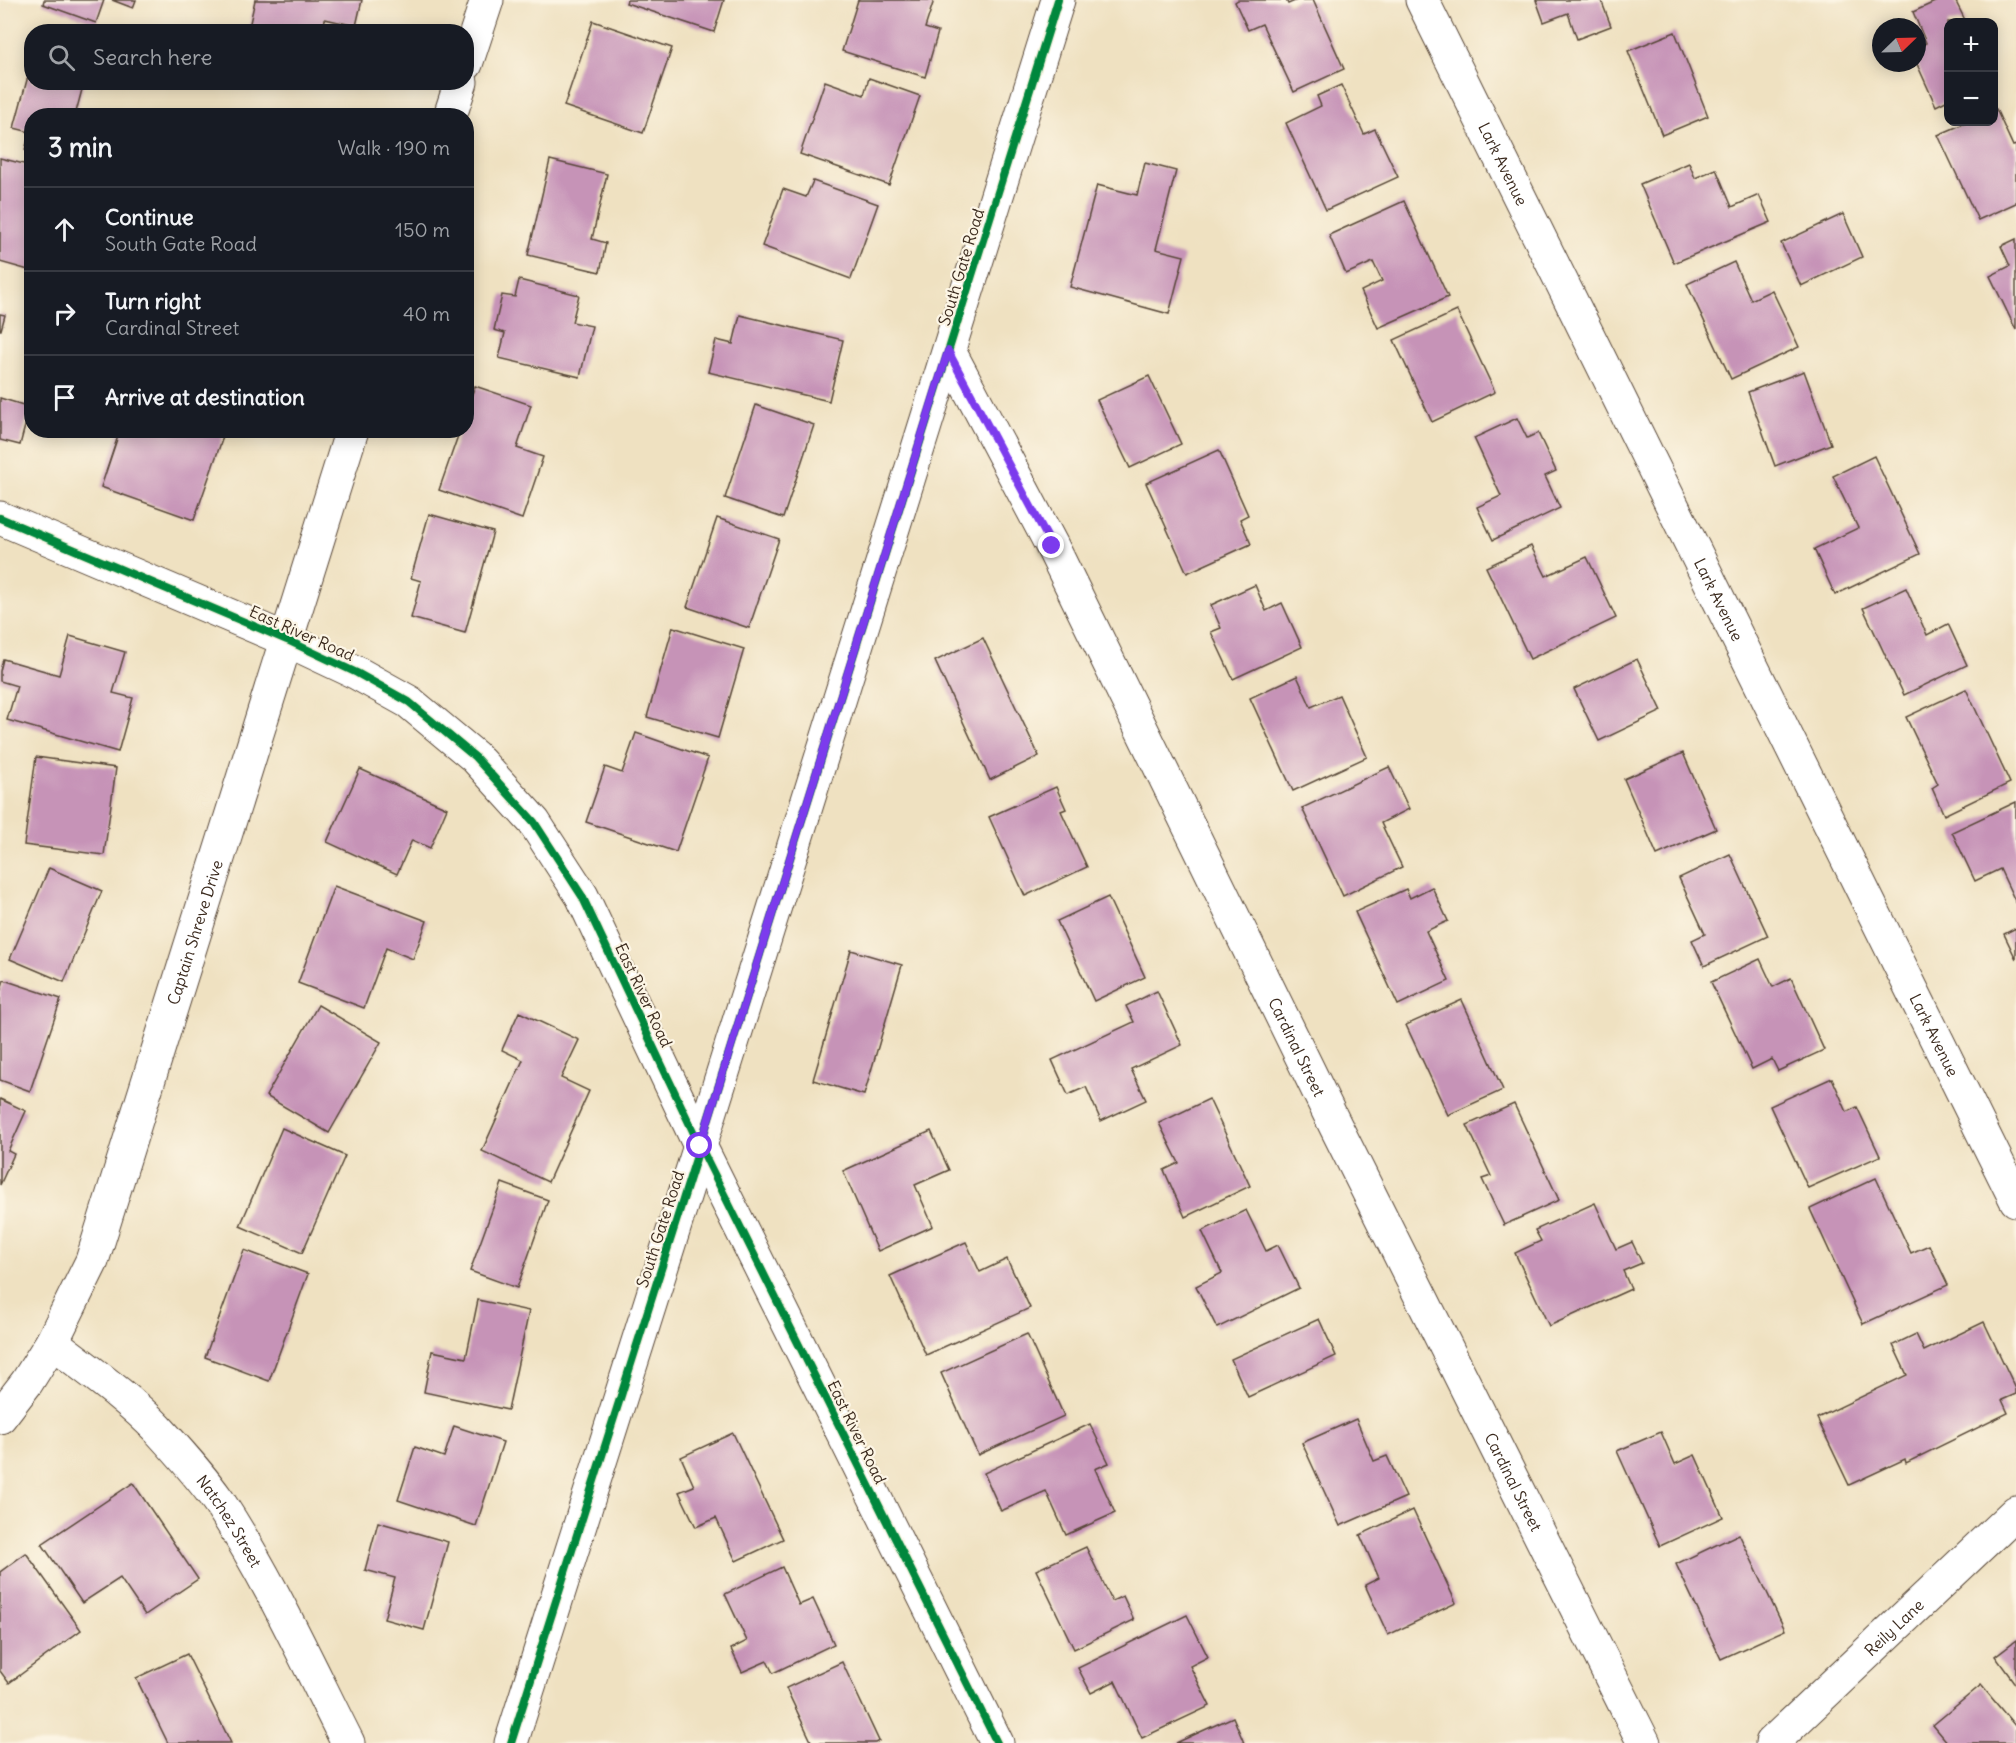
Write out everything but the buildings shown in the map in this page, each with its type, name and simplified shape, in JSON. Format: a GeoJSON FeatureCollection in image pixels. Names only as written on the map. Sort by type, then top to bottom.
{"type":"FeatureCollection","features":[{"type":"Feature","properties":{"kind":"street"},"geometry":{"type":"LineString","coordinates":[[474,38],[486,0]]}},
{"type":"Feature","properties":{"kind":"street","name":"South Gate Road"},"geometry":{"type":"LineString","coordinates":[[511,1743],[1058,0]]}},
{"type":"Feature","properties":{"kind":"street","name":"Lark Avenue"},"geometry":{"type":"LineString","coordinates":[[1422,0],[2016,1200]]}},
{"type":"Feature","properties":{"kind":"street"},"geometry":{"type":"LineString","coordinates":[[453,108],[458,90]]}},
{"type":"Feature","properties":{"kind":"street","name":"Cardinal Street"},"geometry":{"type":"LineString","coordinates":[[948,351],[1052,546],[1335,1125],[1644,1743]]}},
{"type":"Feature","properties":{"kind":"street","name":"Captain Shreve Drive"},"geometry":{"type":"LineString","coordinates":[[0,1417],[27,1382],[52,1342],[92,1261],[350,438]]}},
{"type":"Feature","properties":{"kind":"street","name":"East River Road"},"geometry":{"type":"LineString","coordinates":[[0,518],[287,640],[357,673],[409,702],[475,757],[534,822],[582,896],[700,1146],[997,1743]]}},
{"type":"Feature","properties":{"kind":"street","name":"Natchez Street"},"geometry":{"type":"LineString","coordinates":[[52,1342],[124,1397],[156,1427],[218,1501],[255,1562],[348,1743]]}},
{"type":"Feature","properties":{"kind":"street","name":"Reily Lane"},"geometry":{"type":"LineString","coordinates":[[1772,1743],[2016,1512]]}},
{"type":"Feature","properties":{"kind":"cycle path"},"geometry":{"type":"LineString","coordinates":[[511,1743],[1058,0]]}},
{"type":"Feature","properties":{"kind":"cycle path"},"geometry":{"type":"LineString","coordinates":[[0,518],[287,640],[357,673],[409,702],[475,757],[534,822],[582,896],[700,1146],[997,1743]]}},
{"type":"Feature","properties":{"kind":"route"},"geometry":{"type":"LineString","coordinates":[[700,1146],[948,351],[1052,546]]}}]}
